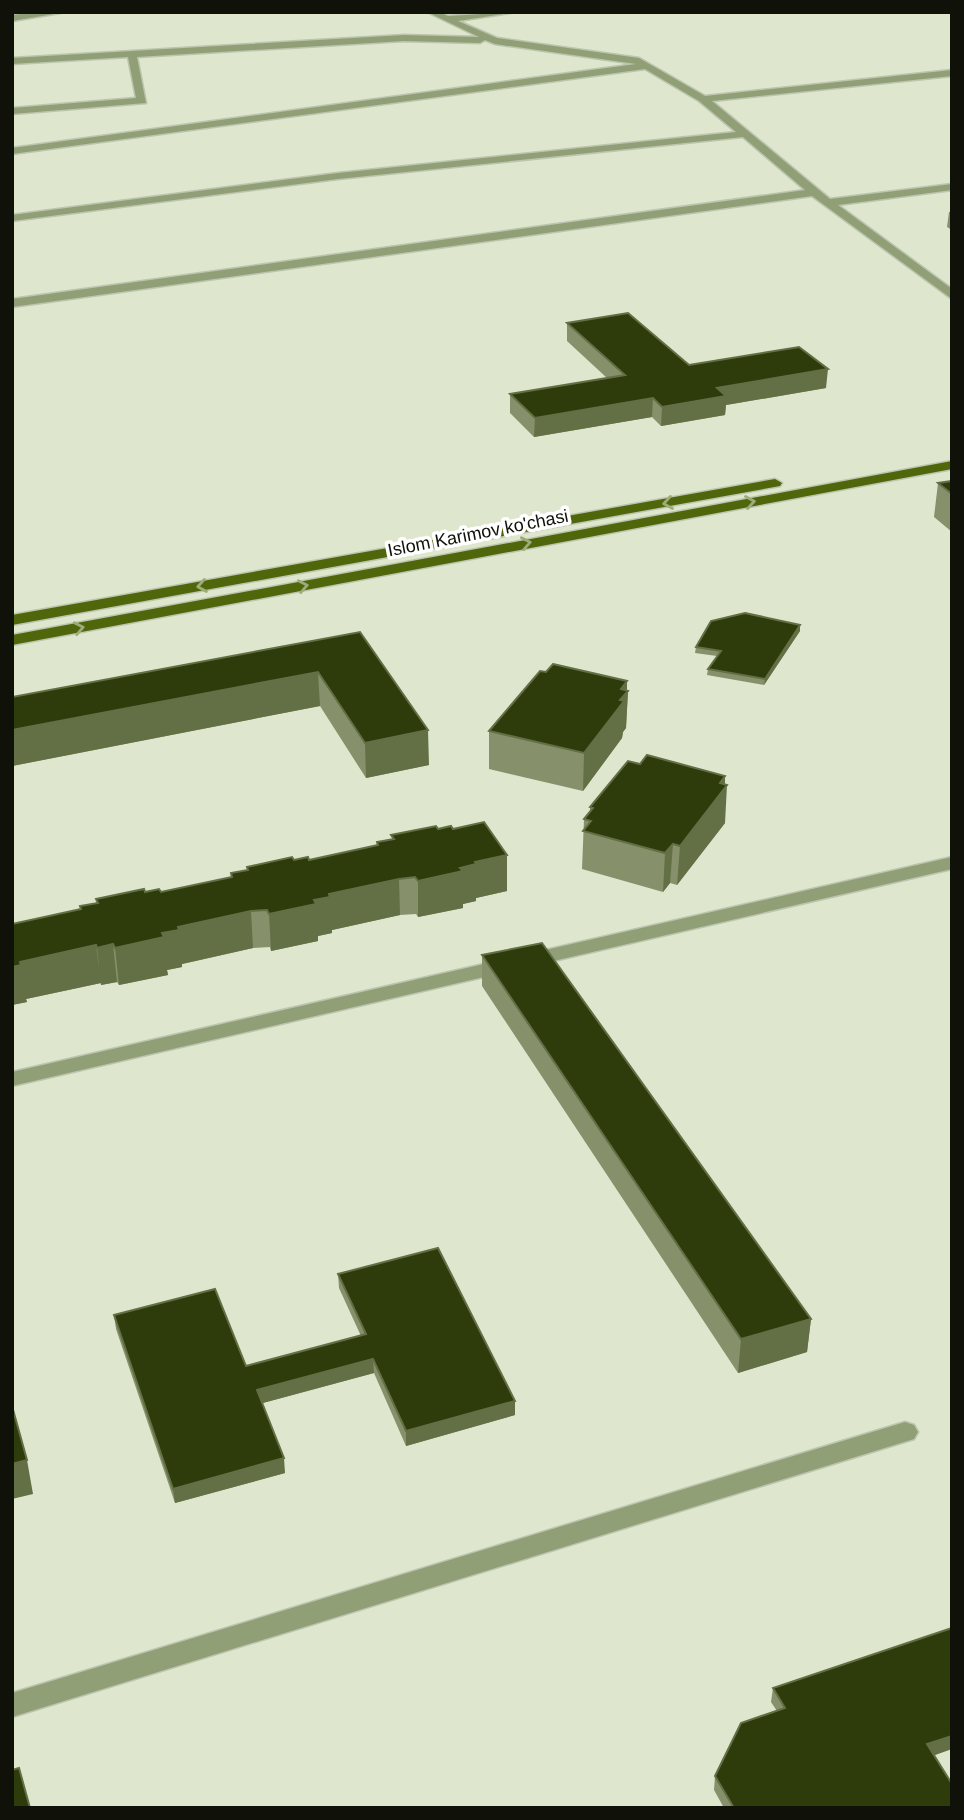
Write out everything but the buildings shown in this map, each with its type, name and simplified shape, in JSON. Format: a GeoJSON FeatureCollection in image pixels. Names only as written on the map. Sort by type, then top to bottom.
{"type":"FeatureCollection","features":[{"type":"Feature","properties":{"kind":"main road","name":"Islom Karimov ko'chasi"},"geometry":{"type":"LineString","coordinates":[[12,620],[952,452]]}},
{"type":"Feature","properties":{"kind":"main road","name":"Islom Karimov ko'chasi"},"geometry":{"type":"LineString","coordinates":[[12,640],[952,465]]}},
{"type":"Feature","properties":{"kind":"street"},"geometry":{"type":"LineString","coordinates":[[12,18],[62,12]]}},
{"type":"Feature","properties":{"kind":"street"},"geometry":{"type":"LineString","coordinates":[[432,12],[495,41]]}},
{"type":"Feature","properties":{"kind":"street"},"geometry":{"type":"LineString","coordinates":[[444,19],[512,12]]}},
{"type":"Feature","properties":{"kind":"street"},"geometry":{"type":"LineString","coordinates":[[12,61],[404,38],[495,41],[636,60],[703,99],[814,192],[952,295]]}},
{"type":"Feature","properties":{"kind":"street"},"geometry":{"type":"LineString","coordinates":[[12,111],[142,100],[132,55]]}},
{"type":"Feature","properties":{"kind":"street"},"geometry":{"type":"LineString","coordinates":[[12,151],[646,66]]}},
{"type":"Feature","properties":{"kind":"street"},"geometry":{"type":"LineString","coordinates":[[703,99],[952,73]]}},
{"type":"Feature","properties":{"kind":"street"},"geometry":{"type":"LineString","coordinates":[[12,218],[338,176],[744,134]]}},
{"type":"Feature","properties":{"kind":"street"},"geometry":{"type":"LineString","coordinates":[[828,203],[952,187]]}},
{"type":"Feature","properties":{"kind":"street"},"geometry":{"type":"LineString","coordinates":[[12,303],[814,192]]}},
{"type":"Feature","properties":{"kind":"street"},"geometry":{"type":"LineString","coordinates":[[12,1079],[952,863]]}},
{"type":"Feature","properties":{"kind":"street"},"geometry":{"type":"LineString","coordinates":[[12,1705],[905,1432]]}}]}
